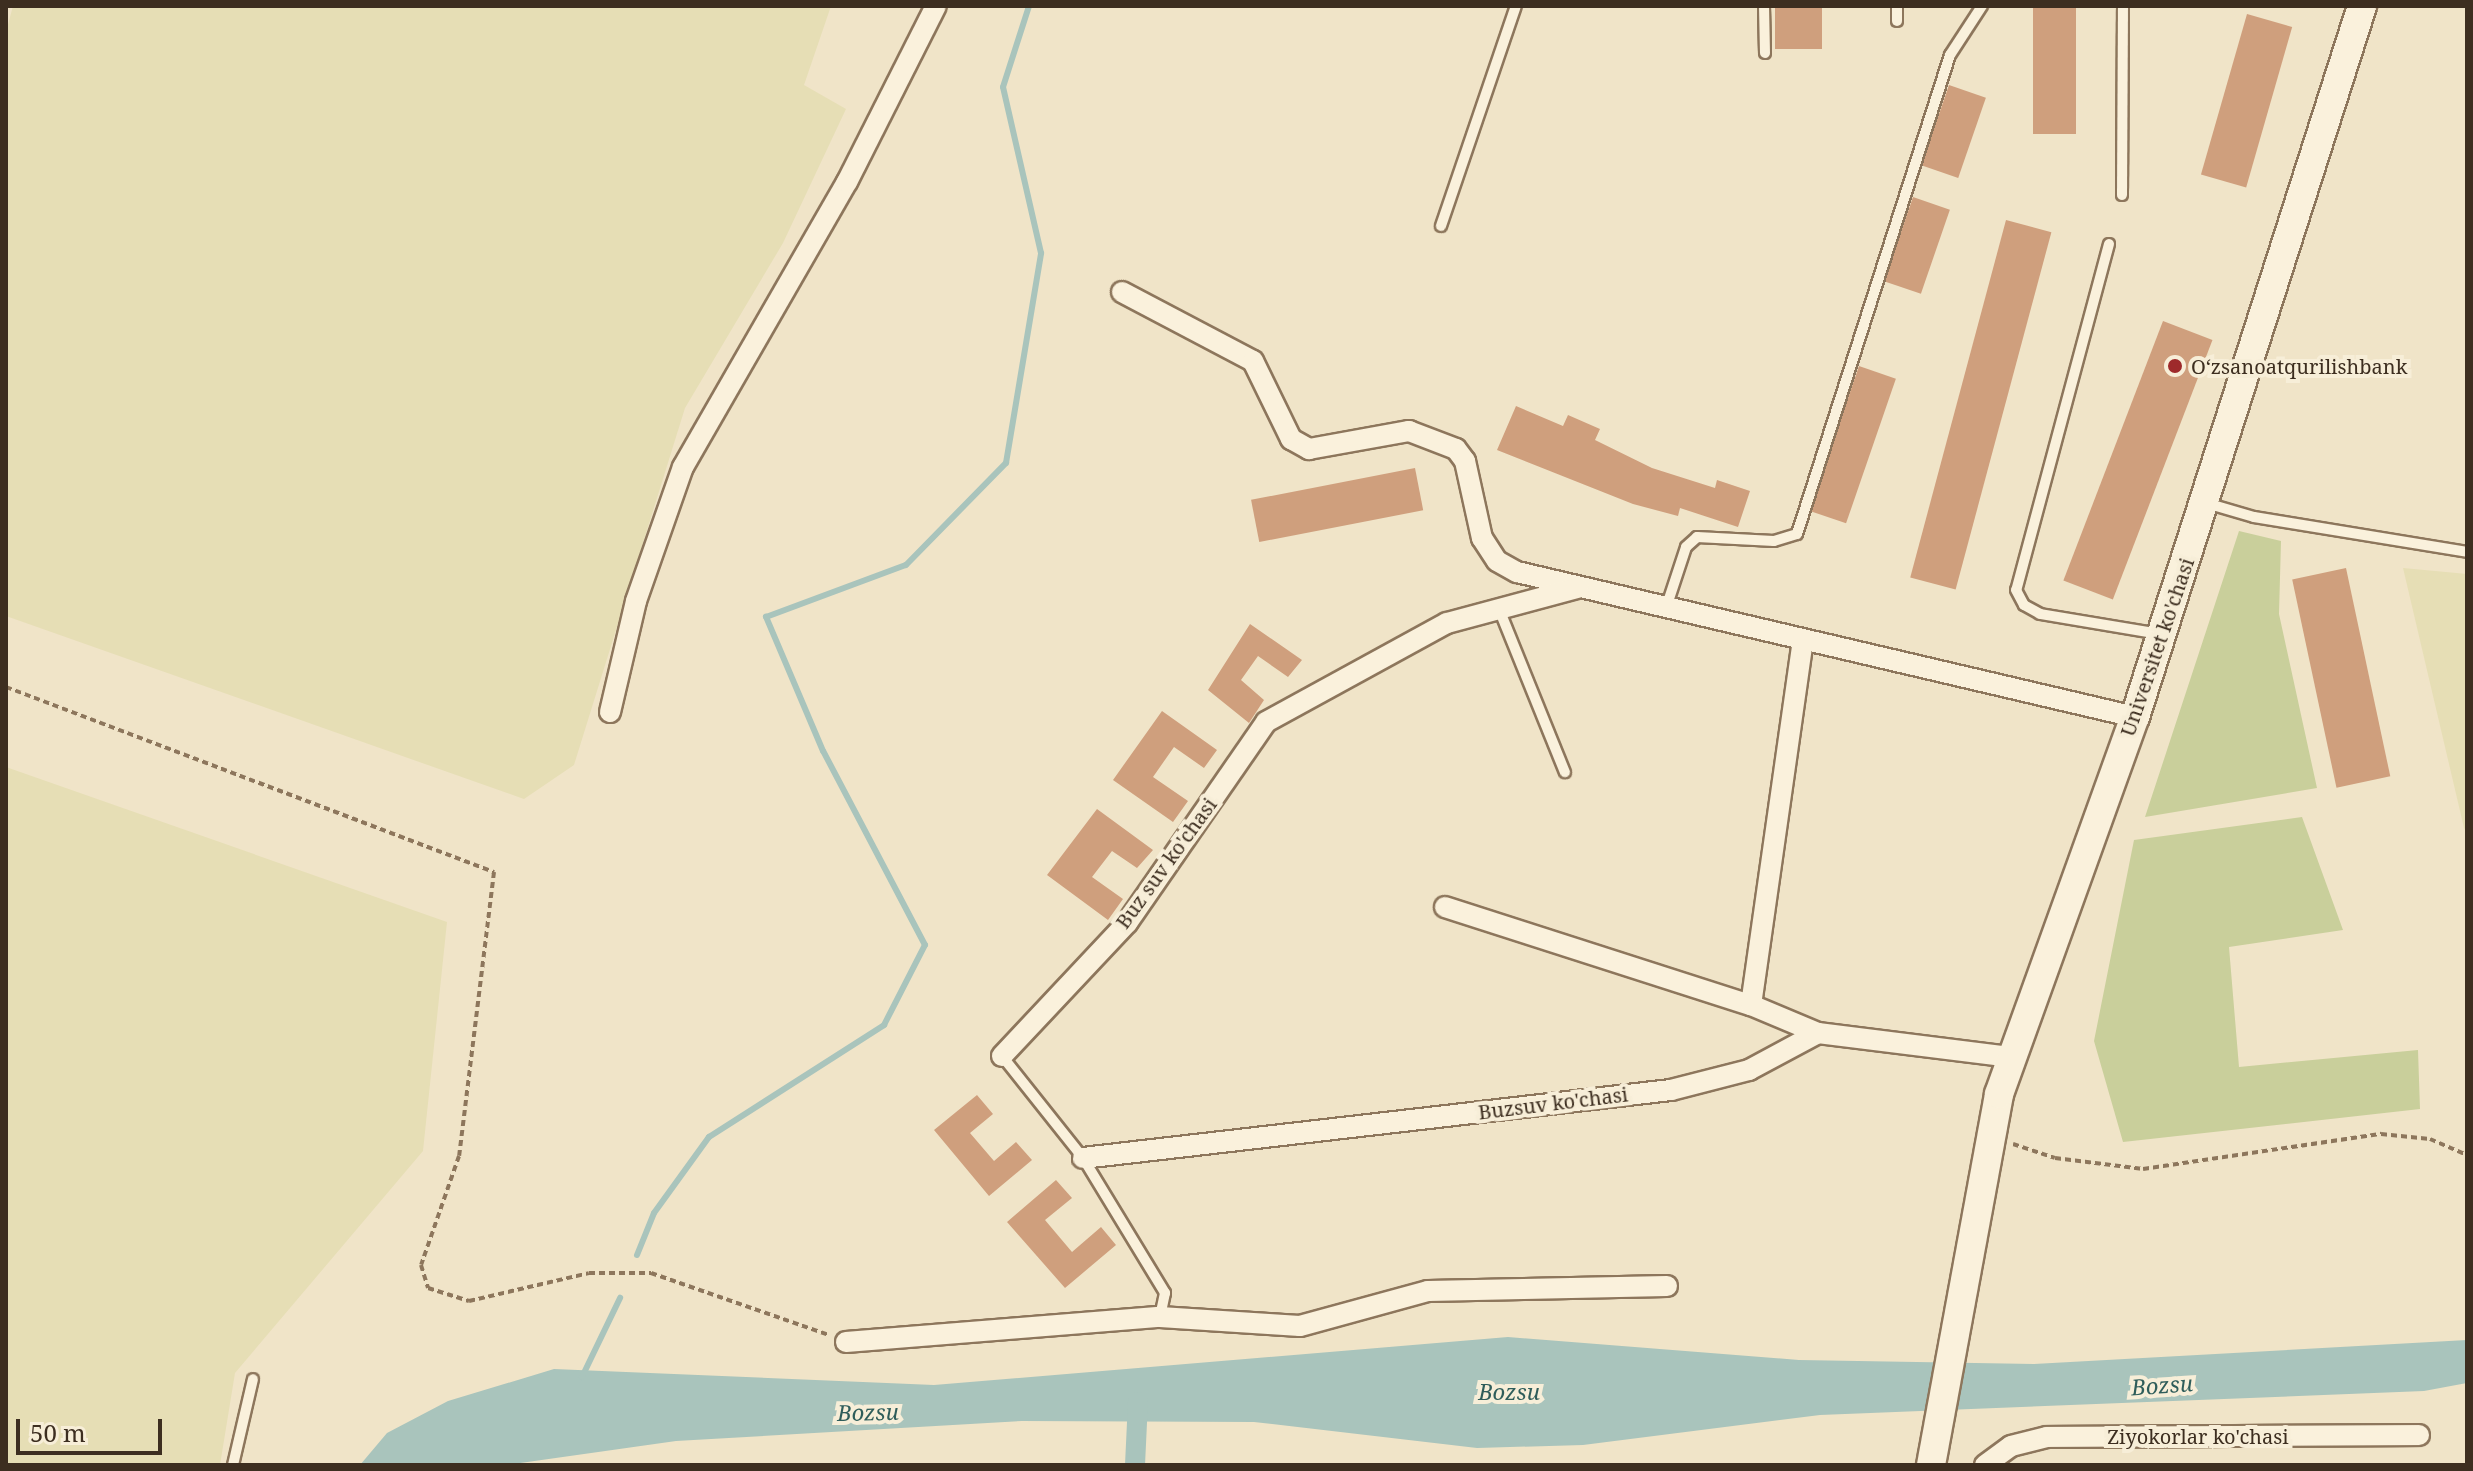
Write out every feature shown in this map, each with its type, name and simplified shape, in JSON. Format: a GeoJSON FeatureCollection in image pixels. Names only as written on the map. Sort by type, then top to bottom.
{"type":"FeatureCollection","features":[{"type":"Feature","properties":{"kind":"main road","name":"Universitet ko'chasi"},"geometry":{"type":"LineString","coordinates":[[1932,1460],[1964,1289],[1988,1136],[2012,1057],[2135,717],[2206,503],[2362,6]]}},
{"type":"Feature","properties":{"kind":"street"},"geometry":{"type":"LineString","coordinates":[[610,712],[640,589],[683,467],[847,182],[936,6]]}},
{"type":"Feature","properties":{"kind":"street"},"geometry":{"type":"LineString","coordinates":[[1122,292],[1253,361],[1291,439],[1309,449],[1409,431],[1456,449],[1465,461],[1482,538],[1497,561],[1517,572],[2135,717]]}},
{"type":"Feature","properties":{"kind":"street","name":"Buz suv ko'chasi"},"geometry":{"type":"LineString","coordinates":[[1002,1056],[1127,923],[1266,722],[1447,623],[1582,587]]}},
{"type":"Feature","properties":{"kind":"street"},"geometry":{"type":"LineString","coordinates":[[1751,1005],[1803,641]]}},
{"type":"Feature","properties":{"kind":"street"},"geometry":{"type":"LineString","coordinates":[[1445,907],[1751,1005],[1818,1033],[2012,1057]]}},
{"type":"Feature","properties":{"kind":"street","name":"Buzsuv ko'chasi"},"geometry":{"type":"LineString","coordinates":[[1083,1158],[1671,1090],[1749,1070],[1818,1033]]}},
{"type":"Feature","properties":{"kind":"street"},"geometry":{"type":"LineString","coordinates":[[846,1342],[1160,1317],[1300,1326],[1428,1291],[1667,1286]]}},
{"type":"Feature","properties":{"kind":"street","name":"Ziyokorlar ko'chasi"},"geometry":{"type":"LineString","coordinates":[[1985,1465],[2011,1446],[2047,1437],[2419,1435]]}},
{"type":"Feature","properties":{"kind":"lane"},"geometry":{"type":"LineString","coordinates":[[1441,226],[1516,6]]}},
{"type":"Feature","properties":{"kind":"lane"},"geometry":{"type":"LineString","coordinates":[[1764,6],[1765,53]]}},
{"type":"Feature","properties":{"kind":"lane"},"geometry":{"type":"LineString","coordinates":[[1897,6],[1897,21]]}},
{"type":"Feature","properties":{"kind":"lane"},"geometry":{"type":"LineString","coordinates":[[1666,608],[1686,547],[1697,537],[1774,541],[1797,534],[1950,55],[1982,6]]}},
{"type":"Feature","properties":{"kind":"lane"},"geometry":{"type":"LineString","coordinates":[[2122,195],[2123,6]]}},
{"type":"Feature","properties":{"kind":"lane"},"geometry":{"type":"LineString","coordinates":[[2109,244],[2016,590],[2024,605],[2040,614],[2161,635]]}},
{"type":"Feature","properties":{"kind":"lane"},"geometry":{"type":"LineString","coordinates":[[2206,503],[2254,517],[2467,552]]}},
{"type":"Feature","properties":{"kind":"lane"},"geometry":{"type":"LineString","coordinates":[[1499,609],[1565,772]]}},
{"type":"Feature","properties":{"kind":"lane","name":"Buz suv ko'chasi"},"geometry":{"type":"LineString","coordinates":[[1002,1056],[1083,1158],[1165,1293],[1160,1317]]}},
{"type":"Feature","properties":{"kind":"lane"},"geometry":{"type":"LineString","coordinates":[[233,1465],[253,1379]]}},
{"type":"Feature","properties":{"kind":"path"},"geometry":{"type":"LineString","coordinates":[[6,687],[494,872],[459,1156],[421,1265],[428,1288],[469,1301],[589,1273],[651,1273],[846,1342]]}},
{"type":"Feature","properties":{"kind":"path"},"geometry":{"type":"LineString","coordinates":[[1988,1136],[2055,1158],[2143,1169],[2381,1134],[2430,1139],[2467,1155]]}},
{"type":"Feature","properties":{"kind":"shaded area"},"geometry":{"type":"Polygon","coordinates":[[[13,6],[831,6],[804,85],[846,109],[783,243],[685,408],[574,765],[524,799],[6,616],[6,32],[13,6]]]}},
{"type":"Feature","properties":{"kind":"shaded area"},"geometry":{"type":"Polygon","coordinates":[[[2403,568],[2467,574],[2467,834],[2464,828],[2403,568]]]}},
{"type":"Feature","properties":{"kind":"shaded area"},"geometry":{"type":"Polygon","coordinates":[[[6,767],[447,922],[423,1151],[235,1373],[220,1465],[6,1465],[6,767]]]}},
{"type":"Feature","properties":{"kind":"green space"},"geometry":{"type":"Polygon","coordinates":[[[2239,531],[2281,541],[2279,614],[2317,788],[2145,817],[2239,531]]]}},
{"type":"Feature","properties":{"kind":"green space"},"geometry":{"type":"Polygon","coordinates":[[[2302,817],[2343,930],[2229,947],[2239,1067],[2418,1050],[2420,1109],[2123,1142],[2094,1041],[2134,840],[2302,817]]]}},
{"type":"Feature","properties":{"kind":"water","name":"Bozsu"},"geometry":{"type":"Polygon","coordinates":[[[1508,1337],[1799,1360],[2034,1364],[2467,1340],[2467,1383],[2424,1391],[1820,1415],[1583,1445],[1477,1448],[1254,1422],[1022,1421],[676,1441],[506,1465],[360,1465],[387,1433],[448,1401],[554,1369],[934,1385],[1508,1337]]]}},
{"type":"Feature","properties":{"kind":"building"},"geometry":{"type":"Polygon","coordinates":[[[1775,6],[1822,6],[1822,49],[1775,49],[1775,6]]]}},
{"type":"Feature","properties":{"kind":"building"},"geometry":{"type":"Polygon","coordinates":[[[2033,6],[2076,6],[2076,134],[2033,134],[2033,6]]]}},
{"type":"Feature","properties":{"kind":"building"},"geometry":{"type":"Polygon","coordinates":[[[2247,14],[2292,27],[2246,187],[2201,175],[2247,14]]]}},
{"type":"Feature","properties":{"kind":"building"},"geometry":{"type":"Polygon","coordinates":[[[1949,85],[1986,98],[1958,178],[1921,165],[1949,85]]]}},
{"type":"Feature","properties":{"kind":"building"},"geometry":{"type":"Polygon","coordinates":[[[1913,197],[1950,210],[1921,294],[1884,281],[1913,197]]]}},
{"type":"Feature","properties":{"kind":"building"},"geometry":{"type":"Polygon","coordinates":[[[2006,220],[2051,232],[1956,590],[1910,577],[2006,220]]]}},
{"type":"Feature","properties":{"kind":"building"},"geometry":{"type":"Polygon","coordinates":[[[2163,321],[2212,340],[2113,600],[2063,581],[2163,321]]]}},
{"type":"Feature","properties":{"kind":"building"},"geometry":{"type":"Polygon","coordinates":[[[1859,366],[1896,379],[1846,523],[1809,511],[1859,366]]]}},
{"type":"Feature","properties":{"kind":"building"},"geometry":{"type":"Polygon","coordinates":[[[1516,406],[1563,426],[1568,415],[1600,429],[1595,440],[1652,468],[1715,488],[1717,480],[1750,491],[1738,527],[1680,508],[1678,516],[1633,504],[1497,450],[1516,406]]]}},
{"type":"Feature","properties":{"kind":"building"},"geometry":{"type":"Polygon","coordinates":[[[1415,468],[1423,510],[1259,542],[1251,500],[1415,468]]]}},
{"type":"Feature","properties":{"kind":"building"},"geometry":{"type":"Polygon","coordinates":[[[2346,568],[2390,776],[2336,788],[2292,579],[2346,568]]]}},
{"type":"Feature","properties":{"kind":"building"},"geometry":{"type":"Polygon","coordinates":[[[1250,624],[1302,660],[1288,677],[1258,656],[1241,680],[1264,700],[1249,723],[1208,690],[1250,624]]]}},
{"type":"Feature","properties":{"kind":"building"},"geometry":{"type":"Polygon","coordinates":[[[1162,711],[1217,750],[1204,768],[1174,747],[1153,777],[1188,801],[1173,822],[1113,780],[1162,711]]]}},
{"type":"Feature","properties":{"kind":"building"},"geometry":{"type":"Polygon","coordinates":[[[1097,809],[1153,850],[1137,868],[1112,851],[1092,877],[1123,899],[1108,920],[1047,875],[1097,809]]]}},
{"type":"Feature","properties":{"kind":"building"},"geometry":{"type":"Polygon","coordinates":[[[977,1095],[993,1114],[970,1133],[994,1161],[1016,1142],[1032,1160],[989,1196],[934,1130],[977,1095]]]}},
{"type":"Feature","properties":{"kind":"building"},"geometry":{"type":"Polygon","coordinates":[[[1056,1180],[1072,1198],[1045,1220],[1072,1252],[1101,1227],[1116,1245],[1065,1288],[1007,1222],[1056,1180]]]}},
{"type":"Feature","properties":{"kind":"waterway"},"geometry":{"type":"LineString","coordinates":[[637,1255],[654,1213],[709,1137],[884,1025],[925,945],[823,751],[766,617],[906,565],[1006,463],[1041,253],[1003,87],[1029,6]]}},
{"type":"Feature","properties":{"kind":"waterway"},"geometry":{"type":"LineString","coordinates":[[582,1377],[620,1298]]}},
{"type":"Feature","properties":{"kind":"waterway"},"geometry":{"type":"LineString","coordinates":[[1135,1465],[1138,1402]]}},
{"type":"Feature","properties":{"kind":"place","name":"Oʻzsanoatqurilishbank"},"geometry":{"type":"Point","coordinates":[2175,366]}}]}
